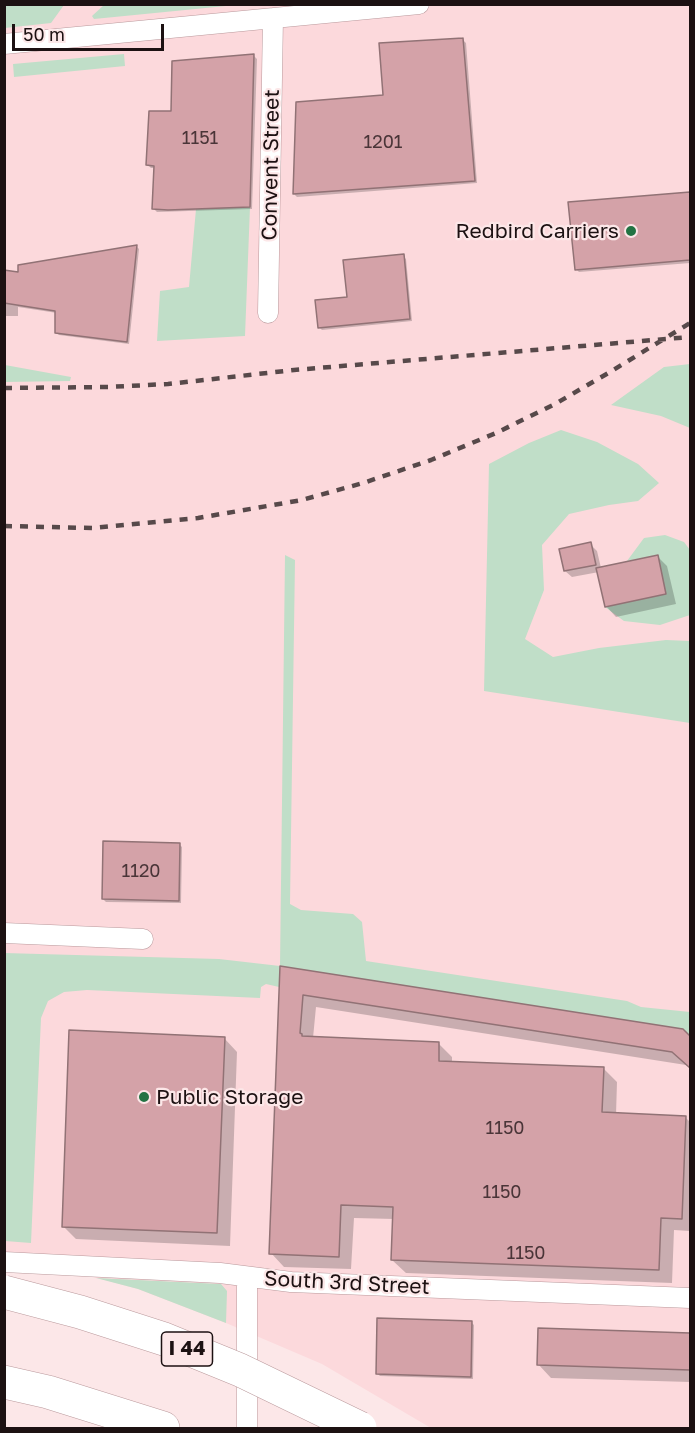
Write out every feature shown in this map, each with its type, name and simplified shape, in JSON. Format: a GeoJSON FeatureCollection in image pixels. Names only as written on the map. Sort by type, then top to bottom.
{"type":"FeatureCollection","features":[{"type":"Feature","properties":{"kind":"highway","name":"I 44"},"geometry":{"type":"LineString","coordinates":[[4,1292],[80,1312],[164,1340],[250,1375],[360,1428]]}},
{"type":"Feature","properties":{"kind":"highway"},"geometry":{"type":"LineString","coordinates":[[4,1382],[48,1392],[163,1428]]}},
{"type":"Feature","properties":{"kind":"highway"},"geometry":{"type":"LineString","coordinates":[[48,1392],[109,1428]]}},
{"type":"Feature","properties":{"kind":"street"},"geometry":{"type":"LineString","coordinates":[[4,44],[419,4]]}},
{"type":"Feature","properties":{"kind":"street","name":"Convent Street"},"geometry":{"type":"LineString","coordinates":[[268,313],[273,18]]}},
{"type":"Feature","properties":{"kind":"street"},"geometry":{"type":"LineString","coordinates":[[4,933],[143,939]]}},
{"type":"Feature","properties":{"kind":"street","name":"South 3rd Street"},"geometry":{"type":"LineString","coordinates":[[4,1262],[220,1273],[291,1282],[690,1298]]}},
{"type":"Feature","properties":{"kind":"street"},"geometry":{"type":"LineString","coordinates":[[247,1277],[247,1428]]}},
{"type":"Feature","properties":{"kind":"shaded area"},"geometry":{"type":"Polygon","coordinates":[[[4,5],[690,5],[690,1428],[431,1428],[322,1364],[226,1323],[138,1289],[5,1253],[4,5]]]}},
{"type":"Feature","properties":{"kind":"green space"},"geometry":{"type":"Polygon","coordinates":[[[5,4],[64,5],[51,23],[5,28],[5,4]]]}},
{"type":"Feature","properties":{"kind":"green space"},"geometry":{"type":"Polygon","coordinates":[[[104,5],[236,5],[94,19],[92,16],[104,5]]]}},
{"type":"Feature","properties":{"kind":"green space"},"geometry":{"type":"Polygon","coordinates":[[[124,54],[125,66],[14,77],[13,64],[124,54]]]}},
{"type":"Feature","properties":{"kind":"green space"},"geometry":{"type":"Polygon","coordinates":[[[250,207],[245,336],[157,341],[160,291],[189,287],[196,209],[250,207]]]}},
{"type":"Feature","properties":{"kind":"green space"},"geometry":{"type":"Polygon","coordinates":[[[690,364],[690,428],[661,416],[611,405],[664,367],[690,364]]]}},
{"type":"Feature","properties":{"kind":"green space"},"geometry":{"type":"Polygon","coordinates":[[[5,365],[71,377],[70,381],[5,382],[5,365]]]}},
{"type":"Feature","properties":{"kind":"green space"},"geometry":{"type":"Polygon","coordinates":[[[561,430],[597,442],[638,464],[659,483],[638,501],[569,514],[542,545],[544,590],[525,639],[553,657],[599,648],[666,640],[690,641],[690,723],[484,691],[489,464],[529,443],[561,430]]]}},
{"type":"Feature","properties":{"kind":"green space"},"geometry":{"type":"Polygon","coordinates":[[[665,535],[684,542],[690,550],[690,615],[660,625],[624,621],[605,607],[666,594],[658,555],[627,561],[644,538],[665,535]]]}},
{"type":"Feature","properties":{"kind":"green space"},"geometry":{"type":"Polygon","coordinates":[[[285,555],[295,560],[290,904],[301,910],[353,914],[362,922],[366,961],[627,1001],[641,1007],[690,1012],[690,1036],[682,1029],[280,966],[285,555]]]}},
{"type":"Feature","properties":{"kind":"green space"},"geometry":{"type":"Polygon","coordinates":[[[4,953],[219,959],[280,966],[279,987],[266,984],[261,987],[260,998],[87,990],[64,992],[48,1001],[41,1018],[31,1243],[5,1241],[4,953]]]}},
{"type":"Feature","properties":{"kind":"green space"},"geometry":{"type":"Polygon","coordinates":[[[96,1278],[221,1284],[227,1291],[226,1323],[138,1289],[96,1278]]]}},
{"type":"Feature","properties":{"kind":"building"},"geometry":{"type":"Polygon","coordinates":[[[463,38],[475,181],[293,194],[296,102],[383,95],[379,43],[463,38]]]}},
{"type":"Feature","properties":{"kind":"building"},"geometry":{"type":"Polygon","coordinates":[[[254,54],[250,207],[152,209],[154,166],[146,165],[149,111],[171,111],[172,61],[254,54]]]}},
{"type":"Feature","properties":{"kind":"building","name":"Redbird Carriers"},"geometry":{"type":"Polygon","coordinates":[[[690,192],[690,260],[575,270],[568,202],[690,192]]]}},
{"type":"Feature","properties":{"kind":"building"},"geometry":{"type":"Polygon","coordinates":[[[137,245],[127,342],[55,333],[55,311],[4,303],[4,270],[18,272],[18,265],[137,245]]]}},
{"type":"Feature","properties":{"kind":"building"},"geometry":{"type":"Polygon","coordinates":[[[404,254],[410,319],[318,328],[315,300],[347,297],[343,260],[404,254]]]}},
{"type":"Feature","properties":{"kind":"building"},"geometry":{"type":"Polygon","coordinates":[[[591,542],[596,565],[564,571],[559,549],[591,542]]]}},
{"type":"Feature","properties":{"kind":"building"},"geometry":{"type":"Polygon","coordinates":[[[658,555],[666,594],[605,607],[596,568],[658,555]]]}},
{"type":"Feature","properties":{"kind":"building"},"geometry":{"type":"Polygon","coordinates":[[[103,841],[180,843],[179,901],[102,899],[103,841]]]}},
{"type":"Feature","properties":{"kind":"building"},"geometry":{"type":"Polygon","coordinates":[[[280,966],[683,1029],[690,1036],[690,1068],[672,1052],[303,995],[300,1033],[302,1036],[439,1042],[439,1061],[604,1067],[602,1112],[686,1116],[682,1219],[661,1218],[659,1270],[391,1260],[393,1207],[341,1205],[339,1257],[269,1254],[280,966]]]}},
{"type":"Feature","properties":{"kind":"building","name":"Public Storage"},"geometry":{"type":"Polygon","coordinates":[[[69,1030],[225,1037],[217,1233],[62,1227],[69,1030]]]}},
{"type":"Feature","properties":{"kind":"building"},"geometry":{"type":"Polygon","coordinates":[[[377,1318],[472,1321],[471,1377],[376,1374],[377,1318]]]}},
{"type":"Feature","properties":{"kind":"building"},"geometry":{"type":"Polygon","coordinates":[[[538,1328],[690,1333],[690,1370],[537,1365],[538,1328]]]}},
{"type":"Feature","properties":{"kind":"railway"},"geometry":{"type":"LineString","coordinates":[[4,526],[92,528],[198,518],[302,500],[363,483],[431,460],[496,433],[555,404],[690,323]]}},
{"type":"Feature","properties":{"kind":"railway"},"geometry":{"type":"LineString","coordinates":[[4,388],[168,384],[294,370],[690,337]]}},
{"type":"Feature","properties":{"kind":"place","name":"Redbird Carriers"},"geometry":{"type":"Point","coordinates":[631,231]}},
{"type":"Feature","properties":{"kind":"place","name":"Public Storage"},"geometry":{"type":"Point","coordinates":[144,1097]}}]}
